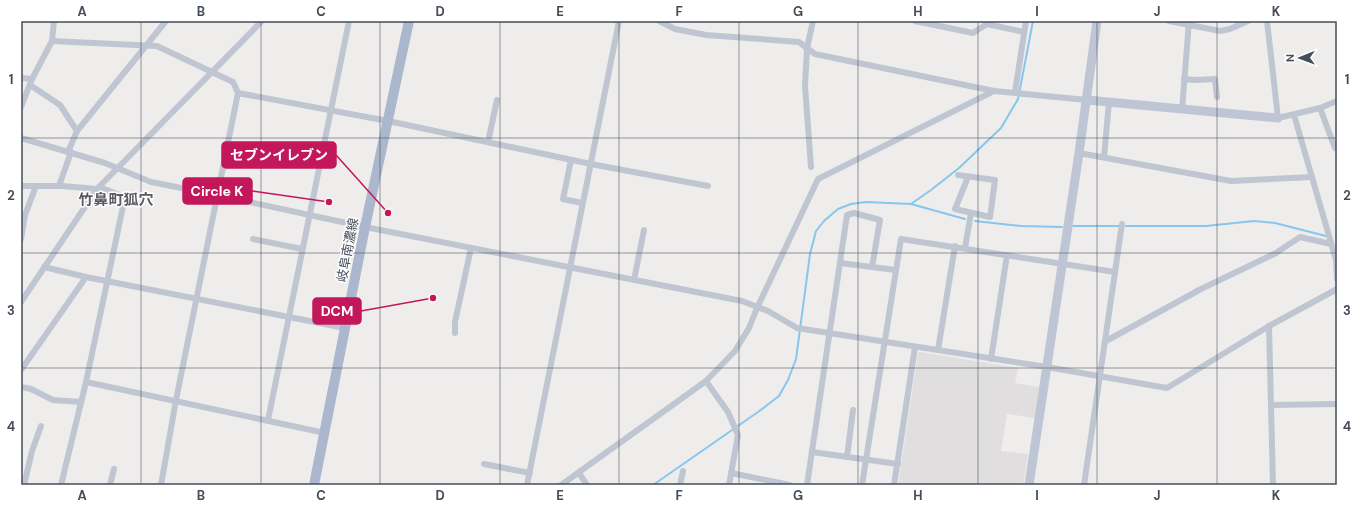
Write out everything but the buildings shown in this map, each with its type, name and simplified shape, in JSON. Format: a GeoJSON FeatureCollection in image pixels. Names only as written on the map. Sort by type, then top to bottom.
{"type":"FeatureCollection","features":[{"type":"Feature","properties":{"kind":"main road","name":"岐阜南濃線"},"geometry":{"type":"LineString","coordinates":[[314,485],[365,227],[408,21]]}},
{"type":"Feature","properties":{"kind":"street"},"geometry":{"type":"LineString","coordinates":[[21,107],[31,82],[52,41],[54,21]]}},
{"type":"Feature","properties":{"kind":"street"},"geometry":{"type":"LineString","coordinates":[[59,186],[77,131],[145,45],[166,21]]}},
{"type":"Feature","properties":{"kind":"street"},"geometry":{"type":"LineString","coordinates":[[21,302],[23,294],[44,268],[98,188],[262,21]]}},
{"type":"Feature","properties":{"kind":"street"},"geometry":{"type":"LineString","coordinates":[[268,420],[348,21]]}},
{"type":"Feature","properties":{"kind":"street"},"geometry":{"type":"LineString","coordinates":[[527,485],[619,21]]}},
{"type":"Feature","properties":{"kind":"street"},"geometry":{"type":"LineString","coordinates":[[659,21],[675,29],[706,35],[799,42],[815,54],[994,91],[1018,92],[1182,110],[1278,118],[1320,108],[1337,101]]}},
{"type":"Feature","properties":{"kind":"street"},"geometry":{"type":"LineString","coordinates":[[675,29],[678,21]]}},
{"type":"Feature","properties":{"kind":"street"},"geometry":{"type":"LineString","coordinates":[[811,167],[805,86],[806,48],[814,21]]}},
{"type":"Feature","properties":{"kind":"street"},"geometry":{"type":"LineString","coordinates":[[915,21],[973,33],[987,24],[1024,32]]}},
{"type":"Feature","properties":{"kind":"street"},"geometry":{"type":"LineString","coordinates":[[1018,92],[1026,21]]}},
{"type":"Feature","properties":{"kind":"street"},"geometry":{"type":"LineString","coordinates":[[1029,485],[1087,100],[1097,21]]}},
{"type":"Feature","properties":{"kind":"street"},"geometry":{"type":"LineString","coordinates":[[1169,21],[1189,23],[1220,31],[1230,29],[1248,21]]}},
{"type":"Feature","properties":{"kind":"street"},"geometry":{"type":"LineString","coordinates":[[1266,21],[1278,118]]}},
{"type":"Feature","properties":{"kind":"street"},"geometry":{"type":"LineString","coordinates":[[1182,110],[1189,23]]}},
{"type":"Feature","properties":{"kind":"street"},"geometry":{"type":"LineString","coordinates":[[52,41],[156,46],[233,82],[238,93],[176,400],[161,485]]}},
{"type":"Feature","properties":{"kind":"street"},"geometry":{"type":"LineString","coordinates":[[21,78],[31,82],[60,105],[77,131]]}},
{"type":"Feature","properties":{"kind":"street"},"geometry":{"type":"LineString","coordinates":[[1184,80],[1215,79],[1217,97]]}},
{"type":"Feature","properties":{"kind":"street"},"geometry":{"type":"LineString","coordinates":[[561,485],[706,381],[735,350],[749,328],[818,179],[994,91]]}},
{"type":"Feature","properties":{"kind":"street"},"geometry":{"type":"LineString","coordinates":[[238,93],[388,121],[571,160],[708,186]]}},
{"type":"Feature","properties":{"kind":"street"},"geometry":{"type":"LineString","coordinates":[[488,142],[496,100]]}},
{"type":"Feature","properties":{"kind":"street"},"geometry":{"type":"LineString","coordinates":[[1104,157],[1109,102]]}},
{"type":"Feature","properties":{"kind":"street"},"geometry":{"type":"LineString","coordinates":[[1320,108],[1335,148],[1337,147]]}},
{"type":"Feature","properties":{"kind":"street"},"geometry":{"type":"LineString","coordinates":[[1294,115],[1336,260],[1337,279]]}},
{"type":"Feature","properties":{"kind":"street"},"geometry":{"type":"LineString","coordinates":[[21,138],[117,168],[151,182],[365,227],[742,301],[768,312],[797,328],[1047,367],[1167,388],[1269,326],[1337,289]]}},
{"type":"Feature","properties":{"kind":"street"},"geometry":{"type":"LineString","coordinates":[[226,148],[267,156]]}},
{"type":"Feature","properties":{"kind":"street"},"geometry":{"type":"LineString","coordinates":[[1079,153],[1231,181],[1312,178]]}},
{"type":"Feature","properties":{"kind":"street"},"geometry":{"type":"LineString","coordinates":[[571,160],[563,199],[582,203]]}},
{"type":"Feature","properties":{"kind":"street"},"geometry":{"type":"LineString","coordinates":[[958,175],[995,180],[990,217],[955,209],[968,177]]}},
{"type":"Feature","properties":{"kind":"street"},"geometry":{"type":"LineString","coordinates":[[21,186],[98,188],[125,197],[86,382],[61,485]]}},
{"type":"Feature","properties":{"kind":"street"},"geometry":{"type":"LineString","coordinates":[[21,239],[25,215],[36,186]]}},
{"type":"Feature","properties":{"kind":"street"},"geometry":{"type":"LineString","coordinates":[[807,485],[847,215],[854,213],[880,220],[872,267]]}},
{"type":"Feature","properties":{"kind":"street"},"geometry":{"type":"LineString","coordinates":[[965,248],[971,213]]}},
{"type":"Feature","properties":{"kind":"street"},"geometry":{"type":"LineString","coordinates":[[1084,485],[1122,224]]}},
{"type":"Feature","properties":{"kind":"street"},"geometry":{"type":"LineString","coordinates":[[634,280],[644,230]]}},
{"type":"Feature","properties":{"kind":"street"},"geometry":{"type":"LineString","coordinates":[[1106,341],[1201,289],[1276,253],[1300,237],[1331,244]]}},
{"type":"Feature","properties":{"kind":"street"},"geometry":{"type":"LineString","coordinates":[[254,238],[302,248]]}},
{"type":"Feature","properties":{"kind":"street"},"geometry":{"type":"LineString","coordinates":[[862,485],[901,239],[955,246],[1115,272]]}},
{"type":"Feature","properties":{"kind":"street"},"geometry":{"type":"LineString","coordinates":[[938,350],[955,246]]}},
{"type":"Feature","properties":{"kind":"street"},"geometry":{"type":"LineString","coordinates":[[455,333],[455,322],[471,248]]}},
{"type":"Feature","properties":{"kind":"street"},"geometry":{"type":"LineString","coordinates":[[991,359],[1007,255]]}},
{"type":"Feature","properties":{"kind":"street"},"geometry":{"type":"LineString","coordinates":[[840,263],[896,270]]}},
{"type":"Feature","properties":{"kind":"street"},"geometry":{"type":"LineString","coordinates":[[44,268],[345,328]]}},
{"type":"Feature","properties":{"kind":"street"},"geometry":{"type":"LineString","coordinates":[[21,370],[86,277]]}},
{"type":"Feature","properties":{"kind":"street"},"geometry":{"type":"LineString","coordinates":[[1269,326],[1273,485]]}},
{"type":"Feature","properties":{"kind":"street"},"geometry":{"type":"LineString","coordinates":[[894,485],[915,347]]}},
{"type":"Feature","properties":{"kind":"street"},"geometry":{"type":"LineString","coordinates":[[706,381],[728,412],[738,435],[729,485]]}},
{"type":"Feature","properties":{"kind":"street"},"geometry":{"type":"LineString","coordinates":[[86,382],[325,433]]}},
{"type":"Feature","properties":{"kind":"street"},"geometry":{"type":"LineString","coordinates":[[21,387],[31,389],[53,400],[81,402]]}},
{"type":"Feature","properties":{"kind":"street"},"geometry":{"type":"LineString","coordinates":[[1271,405],[1337,404]]}},
{"type":"Feature","properties":{"kind":"street"},"geometry":{"type":"LineString","coordinates":[[847,457],[853,410]]}},
{"type":"Feature","properties":{"kind":"street"},"geometry":{"type":"LineString","coordinates":[[24,485],[40,426]]}},
{"type":"Feature","properties":{"kind":"street"},"geometry":{"type":"LineString","coordinates":[[812,452],[898,464]]}},
{"type":"Feature","properties":{"kind":"street"},"geometry":{"type":"LineString","coordinates":[[484,464],[530,473]]}},
{"type":"Feature","properties":{"kind":"street"},"geometry":{"type":"LineString","coordinates":[[110,485],[114,469]]}},
{"type":"Feature","properties":{"kind":"street"},"geometry":{"type":"LineString","coordinates":[[680,485],[683,471]]}},
{"type":"Feature","properties":{"kind":"street"},"geometry":{"type":"LineString","coordinates":[[579,473],[587,485]]}},
{"type":"Feature","properties":{"kind":"street"},"geometry":{"type":"LineString","coordinates":[[731,473],[790,485]]}},
{"type":"Feature","properties":{"kind":"shaded area"},"geometry":{"type":"Polygon","coordinates":[[[920,352],[1018,368],[1015,383],[1039,387],[1035,418],[1007,414],[1001,451],[1028,454],[1023,485],[898,485],[918,353],[920,352]]]}},
{"type":"Feature","properties":{"kind":"waterway"},"geometry":{"type":"LineString","coordinates":[[911,204],[959,168],[1001,128],[1018,99],[1033,21]]}},
{"type":"Feature","properties":{"kind":"waterway"},"geometry":{"type":"LineString","coordinates":[[653,485],[779,396],[788,380],[796,359],[810,254],[816,231],[824,221],[838,209],[851,204],[866,202],[911,204],[965,219]]}},
{"type":"Feature","properties":{"kind":"waterway"},"geometry":{"type":"LineString","coordinates":[[975,221],[1021,226],[1062,227]]}},
{"type":"Feature","properties":{"kind":"waterway"},"geometry":{"type":"LineString","coordinates":[[1126,226],[1206,226],[1254,221],[1275,223],[1326,236]]}},
{"type":"Feature","properties":{"kind":"waterway"},"geometry":{"type":"LineString","coordinates":[[1073,226],[1119,226]]}},
{"type":"Feature","properties":{"kind":"place","name":"Circle K"},"geometry":{"type":"Point","coordinates":[329,202]}},
{"type":"Feature","properties":{"kind":"place","name":"セブンイレブン"},"geometry":{"type":"Point","coordinates":[388,213]}},
{"type":"Feature","properties":{"kind":"place","name":"DCM"},"geometry":{"type":"Point","coordinates":[433,298]}},
{"type":"Feature","properties":{"kind":"district","name":"竹鼻町狐穴"},"geometry":{"type":"Point","coordinates":[116,200]}}]}
